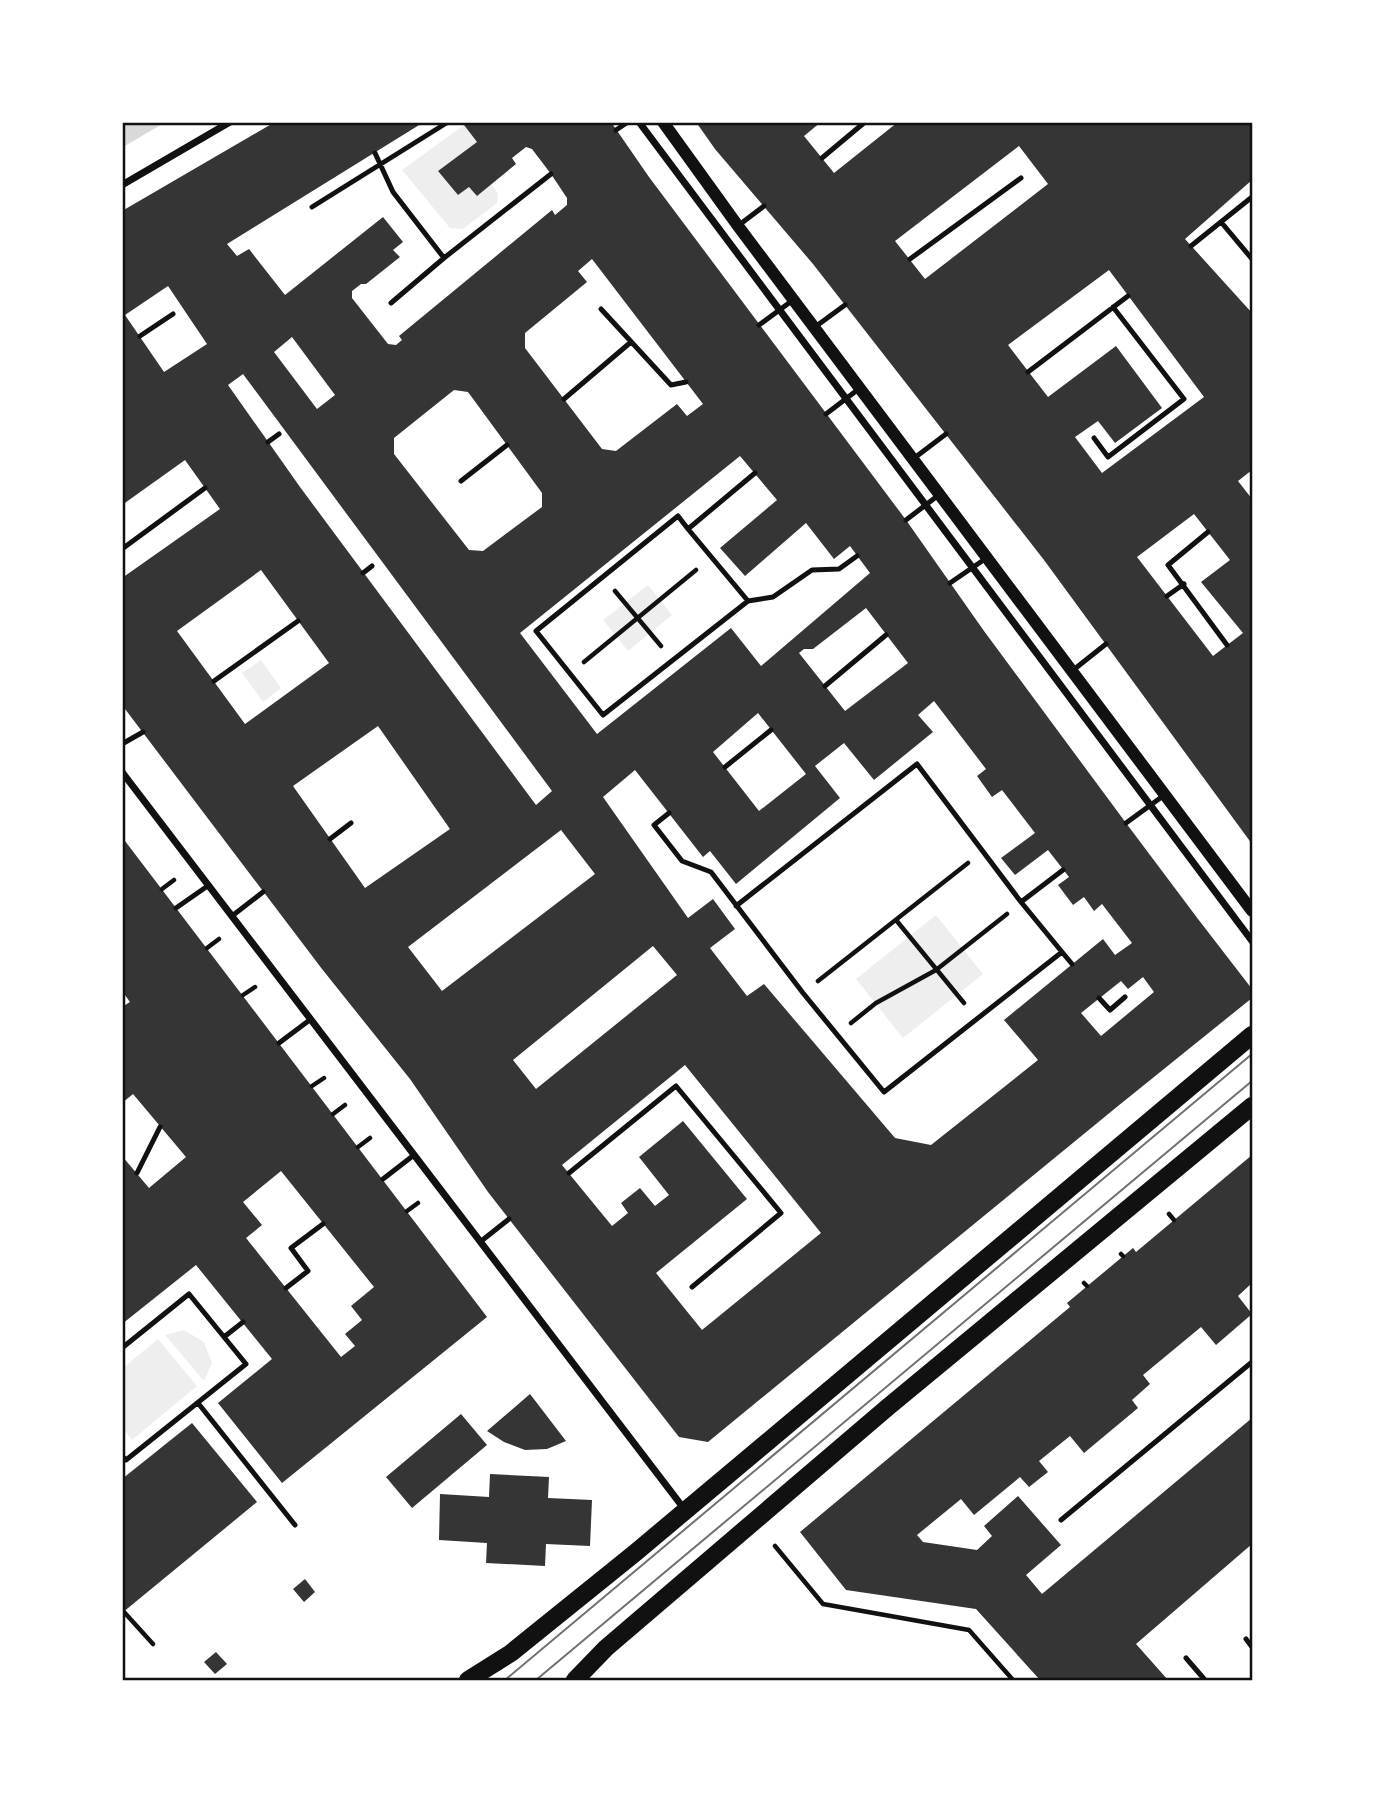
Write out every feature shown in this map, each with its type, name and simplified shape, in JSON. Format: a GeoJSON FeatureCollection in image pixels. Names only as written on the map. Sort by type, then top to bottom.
{"type":"FeatureCollection","features":[{"type":"Feature","properties":{"kind":"main road"},"geometry":{"type":"LineString","coordinates":[[468,1681],[511,1653],[686,1511],[1252,1035]]}},
{"type":"Feature","properties":{"kind":"main road"},"geometry":{"type":"LineString","coordinates":[[575,1681],[606,1648],[888,1407],[1252,1106]]}},
{"type":"Feature","properties":{"kind":"street"},"geometry":{"type":"LineString","coordinates":[[122,185],[230,122]]}},
{"type":"Feature","properties":{"kind":"street"},"geometry":{"type":"LineString","coordinates":[[639,122],[1252,941]]}},
{"type":"Feature","properties":{"kind":"street"},"geometry":{"type":"LineString","coordinates":[[663,122],[738,226],[1252,911]]}},
{"type":"Feature","properties":{"kind":"street"},"geometry":{"type":"LineString","coordinates":[[122,772],[686,1511]]}},
{"type":"Feature","properties":{"kind":"lane"},"geometry":{"type":"LineString","coordinates":[[312,207],[449,122]]}},
{"type":"Feature","properties":{"kind":"lane"},"geometry":{"type":"LineString","coordinates":[[616,130],[628,122]]}},
{"type":"Feature","properties":{"kind":"lane"},"geometry":{"type":"LineString","coordinates":[[822,158],[865,122]]}},
{"type":"Feature","properties":{"kind":"lane"},"geometry":{"type":"LineString","coordinates":[[375,153],[393,192],[444,258]]}},
{"type":"Feature","properties":{"kind":"lane"},"geometry":{"type":"LineString","coordinates":[[391,303],[551,174]]}},
{"type":"Feature","properties":{"kind":"lane"},"geometry":{"type":"LineString","coordinates":[[910,259],[1021,178]]}},
{"type":"Feature","properties":{"kind":"lane"},"geometry":{"type":"LineString","coordinates":[[1191,246],[1252,197]]}},
{"type":"Feature","properties":{"kind":"lane"},"geometry":{"type":"LineString","coordinates":[[738,226],[764,206]]}},
{"type":"Feature","properties":{"kind":"lane"},"geometry":{"type":"LineString","coordinates":[[1222,222],[1252,259]]}},
{"type":"Feature","properties":{"kind":"lane"},"geometry":{"type":"LineString","coordinates":[[1028,372],[1128,296]]}},
{"type":"Feature","properties":{"kind":"lane"},"geometry":{"type":"LineString","coordinates":[[759,325],[794,299]]}},
{"type":"Feature","properties":{"kind":"lane"},"geometry":{"type":"LineString","coordinates":[[815,327],[845,305]]}},
{"type":"Feature","properties":{"kind":"lane"},"geometry":{"type":"LineString","coordinates":[[1094,438],[1108,457],[1184,399],[1113,307]]}},
{"type":"Feature","properties":{"kind":"lane"},"geometry":{"type":"LineString","coordinates":[[601,309],[671,385],[686,382]]}},
{"type":"Feature","properties":{"kind":"lane"},"geometry":{"type":"LineString","coordinates":[[140,336],[173,314]]}},
{"type":"Feature","properties":{"kind":"lane"},"geometry":{"type":"LineString","coordinates":[[564,399],[631,342]]}},
{"type":"Feature","properties":{"kind":"lane"},"geometry":{"type":"LineString","coordinates":[[826,414],[860,388]]}},
{"type":"Feature","properties":{"kind":"lane"},"geometry":{"type":"LineString","coordinates":[[268,442],[279,434]]}},
{"type":"Feature","properties":{"kind":"lane"},"geometry":{"type":"LineString","coordinates":[[913,459],[946,434]]}},
{"type":"Feature","properties":{"kind":"lane"},"geometry":{"type":"LineString","coordinates":[[461,481],[507,445]]}},
{"type":"Feature","properties":{"kind":"lane"},"geometry":{"type":"LineString","coordinates":[[688,529],[755,473]]}},
{"type":"Feature","properties":{"kind":"lane"},"geometry":{"type":"LineString","coordinates":[[122,548],[205,488]]}},
{"type":"Feature","properties":{"kind":"lane"},"geometry":{"type":"LineString","coordinates":[[906,520],[940,495]]}},
{"type":"Feature","properties":{"kind":"lane"},"geometry":{"type":"LineString","coordinates":[[748,601],[678,516],[536,631],[603,715],[748,601],[773,597],[812,570],[839,569],[858,556]]}},
{"type":"Feature","properties":{"kind":"lane"},"geometry":{"type":"LineString","coordinates":[[1208,533],[1168,565],[1227,645]]}},
{"type":"Feature","properties":{"kind":"lane"},"geometry":{"type":"LineString","coordinates":[[950,583],[987,558]]}},
{"type":"Feature","properties":{"kind":"lane"},"geometry":{"type":"LineString","coordinates":[[363,573],[372,566]]}},
{"type":"Feature","properties":{"kind":"lane"},"geometry":{"type":"LineString","coordinates":[[1167,596],[1184,584]]}},
{"type":"Feature","properties":{"kind":"lane"},"geometry":{"type":"LineString","coordinates":[[214,681],[298,621]]}},
{"type":"Feature","properties":{"kind":"lane"},"geometry":{"type":"LineString","coordinates":[[825,685],[887,635]]}},
{"type":"Feature","properties":{"kind":"lane"},"geometry":{"type":"LineString","coordinates":[[1072,671],[1106,644]]}},
{"type":"Feature","properties":{"kind":"lane"},"geometry":{"type":"LineString","coordinates":[[725,767],[771,730]]}},
{"type":"Feature","properties":{"kind":"lane"},"geometry":{"type":"LineString","coordinates":[[122,744],[143,732]]}},
{"type":"Feature","properties":{"kind":"lane"},"geometry":{"type":"LineString","coordinates":[[736,906],[917,764],[982,852],[1072,964]]}},
{"type":"Feature","properties":{"kind":"lane"},"geometry":{"type":"LineString","coordinates":[[1126,823],[1165,794]]}},
{"type":"Feature","properties":{"kind":"lane"},"geometry":{"type":"LineString","coordinates":[[669,813],[654,825],[682,862],[711,872],[803,993],[884,1092],[1062,952]]}},
{"type":"Feature","properties":{"kind":"lane"},"geometry":{"type":"LineString","coordinates":[[330,839],[351,823]]}},
{"type":"Feature","properties":{"kind":"lane"},"geometry":{"type":"LineString","coordinates":[[1021,902],[1063,870]]}},
{"type":"Feature","properties":{"kind":"lane"},"geometry":{"type":"LineString","coordinates":[[176,908],[209,885]]}},
{"type":"Feature","properties":{"kind":"lane"},"geometry":{"type":"LineString","coordinates":[[232,916],[263,892]]}},
{"type":"Feature","properties":{"kind":"lane"},"geometry":{"type":"LineString","coordinates":[[1099,998],[1110,1010],[1125,997]]}},
{"type":"Feature","properties":{"kind":"lane"},"geometry":{"type":"LineString","coordinates":[[279,1043],[311,1019]]}},
{"type":"Feature","properties":{"kind":"lane"},"geometry":{"type":"LineString","coordinates":[[569,1173],[677,1086],[782,1213],[692,1287]]}},
{"type":"Feature","properties":{"kind":"lane"},"geometry":{"type":"LineString","coordinates":[[137,1174],[160,1127]]}},
{"type":"Feature","properties":{"kind":"lane"},"geometry":{"type":"LineString","coordinates":[[383,1179],[414,1155]]}},
{"type":"Feature","properties":{"kind":"lane"},"geometry":{"type":"LineString","coordinates":[[480,1242],[509,1219]]}},
{"type":"Feature","properties":{"kind":"lane"},"geometry":{"type":"LineString","coordinates":[[286,1288],[308,1271],[291,1248],[323,1224]]}},
{"type":"Feature","properties":{"kind":"lane"},"geometry":{"type":"LineString","coordinates":[[122,1348],[189,1294],[246,1364],[126,1460],[122,1457]]}},
{"type":"Feature","properties":{"kind":"lane"},"geometry":{"type":"LineString","coordinates":[[224,1337],[243,1322]]}},
{"type":"Feature","properties":{"kind":"lane"},"geometry":{"type":"LineString","coordinates":[[1061,1520],[1252,1362]]}},
{"type":"Feature","properties":{"kind":"lane"},"geometry":{"type":"LineString","coordinates":[[198,1403],[295,1525]]}},
{"type":"Feature","properties":{"kind":"lane"},"geometry":{"type":"LineString","coordinates":[[1246,1639],[1252,1647]]}},
{"type":"Feature","properties":{"kind":"lane"},"geometry":{"type":"LineString","coordinates":[[1186,1658],[1205,1681]]}},
{"type":"Feature","properties":{"kind":"path"},"geometry":{"type":"LineString","coordinates":[[569,673],[712,558]]}},
{"type":"Feature","properties":{"kind":"path"},"geometry":{"type":"LineString","coordinates":[[604,576],[672,660]]}},
{"type":"Feature","properties":{"kind":"path"},"geometry":{"type":"LineString","coordinates":[[803,993],[982,852]]}},
{"type":"Feature","properties":{"kind":"path"},"geometry":{"type":"LineString","coordinates":[[162,889],[174,880]]}},
{"type":"Feature","properties":{"kind":"path"},"geometry":{"type":"LineString","coordinates":[[837,1034],[876,1003],[936,970],[1021,902]]}},
{"type":"Feature","properties":{"kind":"path"},"geometry":{"type":"LineString","coordinates":[[896,920],[957,995]]}},
{"type":"Feature","properties":{"kind":"path"},"geometry":{"type":"LineString","coordinates":[[207,948],[219,939]]}},
{"type":"Feature","properties":{"kind":"path"},"geometry":{"type":"LineString","coordinates":[[243,995],[255,986]]}},
{"type":"Feature","properties":{"kind":"path"},"geometry":{"type":"LineString","coordinates":[[312,1086],[324,1078]]}},
{"type":"Feature","properties":{"kind":"path"},"geometry":{"type":"LineString","coordinates":[[333,1114],[345,1105]]}},
{"type":"Feature","properties":{"kind":"path"},"geometry":{"type":"LineString","coordinates":[[358,1147],[370,1138]]}},
{"type":"Feature","properties":{"kind":"path"},"geometry":{"type":"LineString","coordinates":[[407,1212],[418,1203]]}},
{"type":"Feature","properties":{"kind":"path"},"geometry":{"type":"LineString","coordinates":[[1169,1214],[1174,1220]]}},
{"type":"Feature","properties":{"kind":"path"},"geometry":{"type":"LineString","coordinates":[[775,1546],[822,1604],[969,1630],[1013,1681]]}},
{"type":"Feature","properties":{"kind":"path"},"geometry":{"type":"LineString","coordinates":[[124,1612],[153,1644]]}},
{"type":"Feature","properties":{"kind":"shaded area"},"geometry":{"type":"Polygon","coordinates":[[[123,122],[164,122],[164,123],[123,147],[123,122]]]}},
{"type":"Feature","properties":{"kind":"shaded area"},"geometry":{"type":"Polygon","coordinates":[[[464,125],[477,142],[438,171],[458,195],[469,187],[477,196],[491,184],[498,193],[497,203],[463,229],[450,228],[402,170],[464,125]]]}},
{"type":"Feature","properties":{"kind":"shaded area"},"geometry":{"type":"Polygon","coordinates":[[[648,585],[672,615],[628,651],[603,620],[648,585]]]}},
{"type":"Feature","properties":{"kind":"shaded area"},"geometry":{"type":"Polygon","coordinates":[[[261,660],[281,688],[263,702],[242,673],[261,660]]]}},
{"type":"Feature","properties":{"kind":"shaded area"},"geometry":{"type":"Polygon","coordinates":[[[936,915],[983,974],[903,1038],[856,979],[936,915]]]}},
{"type":"Feature","properties":{"kind":"shaded area"},"geometry":{"type":"Polygon","coordinates":[[[184,1330],[204,1342],[212,1363],[204,1381],[165,1335],[184,1330]]]}},
{"type":"Feature","properties":{"kind":"shaded area"},"geometry":{"type":"Polygon","coordinates":[[[158,1339],[197,1386],[132,1440],[123,1428],[123,1368],[158,1339]]]}},
{"type":"Feature","properties":{"kind":"building"},"geometry":{"type":"Polygon","coordinates":[[[275,122],[424,122],[227,244],[237,256],[249,249],[285,295],[383,217],[403,242],[393,250],[400,257],[366,284],[361,284],[352,291],[352,298],[388,344],[396,345],[402,340],[399,336],[552,210],[555,215],[567,205],[567,198],[551,174],[532,149],[526,147],[512,158],[516,164],[477,196],[469,187],[458,195],[438,171],[477,142],[464,125],[467,122],[611,122],[649,177],[906,520],[984,631],[1252,989],[1252,998],[708,1442],[679,1437],[488,1192],[410,1079],[322,969],[122,705],[122,578],[220,509],[185,460],[122,505],[122,211],[275,122]],[[592,259],[578,271],[587,282],[525,333],[525,348],[602,449],[616,451],[677,404],[687,416],[703,404],[592,259]],[[168,286],[125,315],[164,372],[207,344],[168,286]],[[292,337],[274,352],[317,409],[335,395],[292,337]],[[243,374],[228,385],[300,487],[536,805],[552,791],[243,374]],[[454,390],[394,438],[394,454],[469,550],[483,551],[542,507],[542,493],[468,392],[454,390]],[[740,456],[520,633],[597,734],[731,628],[761,666],[870,573],[850,546],[834,559],[806,523],[745,576],[720,548],[777,500],[740,456]],[[261,570],[177,631],[245,724],[329,663],[261,570]],[[866,608],[813,649],[804,649],[799,653],[845,711],[908,663],[866,608]],[[934,701],[918,715],[933,732],[874,780],[844,743],[815,766],[840,798],[736,884],[710,851],[703,857],[635,770],[603,797],[688,918],[713,899],[735,929],[710,948],[747,996],[764,984],[895,1138],[931,1145],[1038,1060],[1004,1020],[1103,939],[1115,955],[1132,943],[1102,904],[1094,911],[1084,897],[1073,905],[1058,885],[1069,877],[1048,850],[1015,875],[1001,858],[1035,833],[1002,790],[992,797],[977,776],[986,769],[934,701]],[[758,713],[713,752],[759,811],[806,774],[758,713]],[[378,726],[293,786],[365,888],[450,829],[378,726]],[[561,830],[408,947],[442,991],[595,874],[561,830]],[[653,946],[513,1060],[536,1089],[677,975],[653,946]],[[1143,977],[1128,989],[1121,981],[1081,1013],[1101,1036],[1154,992],[1143,977]],[[685,1065],[562,1165],[612,1226],[628,1213],[621,1203],[640,1188],[655,1206],[669,1195],[639,1157],[683,1121],[747,1199],[656,1273],[702,1330],[821,1233],[685,1065]]]}},
{"type":"Feature","properties":{"kind":"building"},"geometry":{"type":"Polygon","coordinates":[[[696,122],[821,122],[804,136],[834,173],[898,122],[1252,122],[1252,180],[1185,239],[1252,313],[1252,470],[1238,481],[1252,499],[1252,844],[1044,560],[813,264],[715,149],[696,122]],[[1019,146],[895,241],[925,279],[1048,184],[1019,146]],[[1109,270],[1008,345],[1048,397],[1116,346],[1162,408],[1115,443],[1098,421],[1075,437],[1102,473],[1204,397],[1109,270]],[[1194,514],[1137,557],[1213,656],[1243,633],[1201,582],[1230,560],[1194,514]]]}},
{"type":"Feature","properties":{"kind":"building"},"geometry":{"type":"Polygon","coordinates":[[[122,837],[487,1317],[282,1483],[218,1403],[272,1359],[196,1265],[122,1324],[122,1156],[149,1188],[186,1157],[133,1094],[122,1103],[122,1007],[130,1002],[122,991],[122,837]],[[281,1171],[243,1202],[262,1225],[246,1238],[341,1357],[355,1346],[345,1334],[362,1320],[351,1306],[374,1287],[281,1171]]]}},
{"type":"Feature","properties":{"kind":"building"},"geometry":{"type":"Polygon","coordinates":[[[1252,1155],[1252,1283],[1238,1296],[1252,1314],[1216,1345],[1201,1327],[1143,1375],[1150,1384],[1132,1400],[1138,1408],[1084,1453],[1070,1436],[1039,1461],[1048,1472],[1029,1487],[1020,1477],[974,1515],[961,1499],[917,1535],[923,1542],[977,1550],[992,1536],[984,1526],[1018,1496],[1061,1545],[1026,1575],[1042,1594],[1252,1418],[1252,1544],[1136,1644],[1168,1680],[1040,1680],[976,1609],[846,1590],[800,1532],[1070,1307],[1067,1303],[1133,1248],[1136,1252],[1252,1155]]]}},
{"type":"Feature","properties":{"kind":"building"},"geometry":{"type":"Polygon","coordinates":[[[530,1394],[566,1441],[547,1449],[525,1450],[504,1442],[487,1431],[530,1394]]]}},
{"type":"Feature","properties":{"kind":"building"},"geometry":{"type":"Polygon","coordinates":[[[461,1414],[487,1445],[412,1508],[386,1477],[461,1414]]]}},
{"type":"Feature","properties":{"kind":"building"},"geometry":{"type":"Polygon","coordinates":[[[192,1423],[257,1502],[122,1613],[122,1479],[192,1423]]]}},
{"type":"Feature","properties":{"kind":"building"},"geometry":{"type":"Polygon","coordinates":[[[490,1474],[549,1477],[548,1498],[592,1500],[590,1546],[546,1544],[545,1566],[486,1563],[487,1543],[439,1540],[440,1494],[489,1497],[490,1474]]]}},
{"type":"Feature","properties":{"kind":"building"},"geometry":{"type":"Polygon","coordinates":[[[305,1579],[315,1592],[304,1602],[293,1589],[305,1579]]]}},
{"type":"Feature","properties":{"kind":"building"},"geometry":{"type":"Polygon","coordinates":[[[216,1652],[227,1664],[215,1674],[204,1662],[216,1652]]]}},
{"type":"Feature","properties":{"kind":"tram line"},"geometry":{"type":"LineString","coordinates":[[505,1680],[1252,1054]]}},
{"type":"Feature","properties":{"kind":"tram line"},"geometry":{"type":"LineString","coordinates":[[536,1680],[1252,1081]]}}]}
